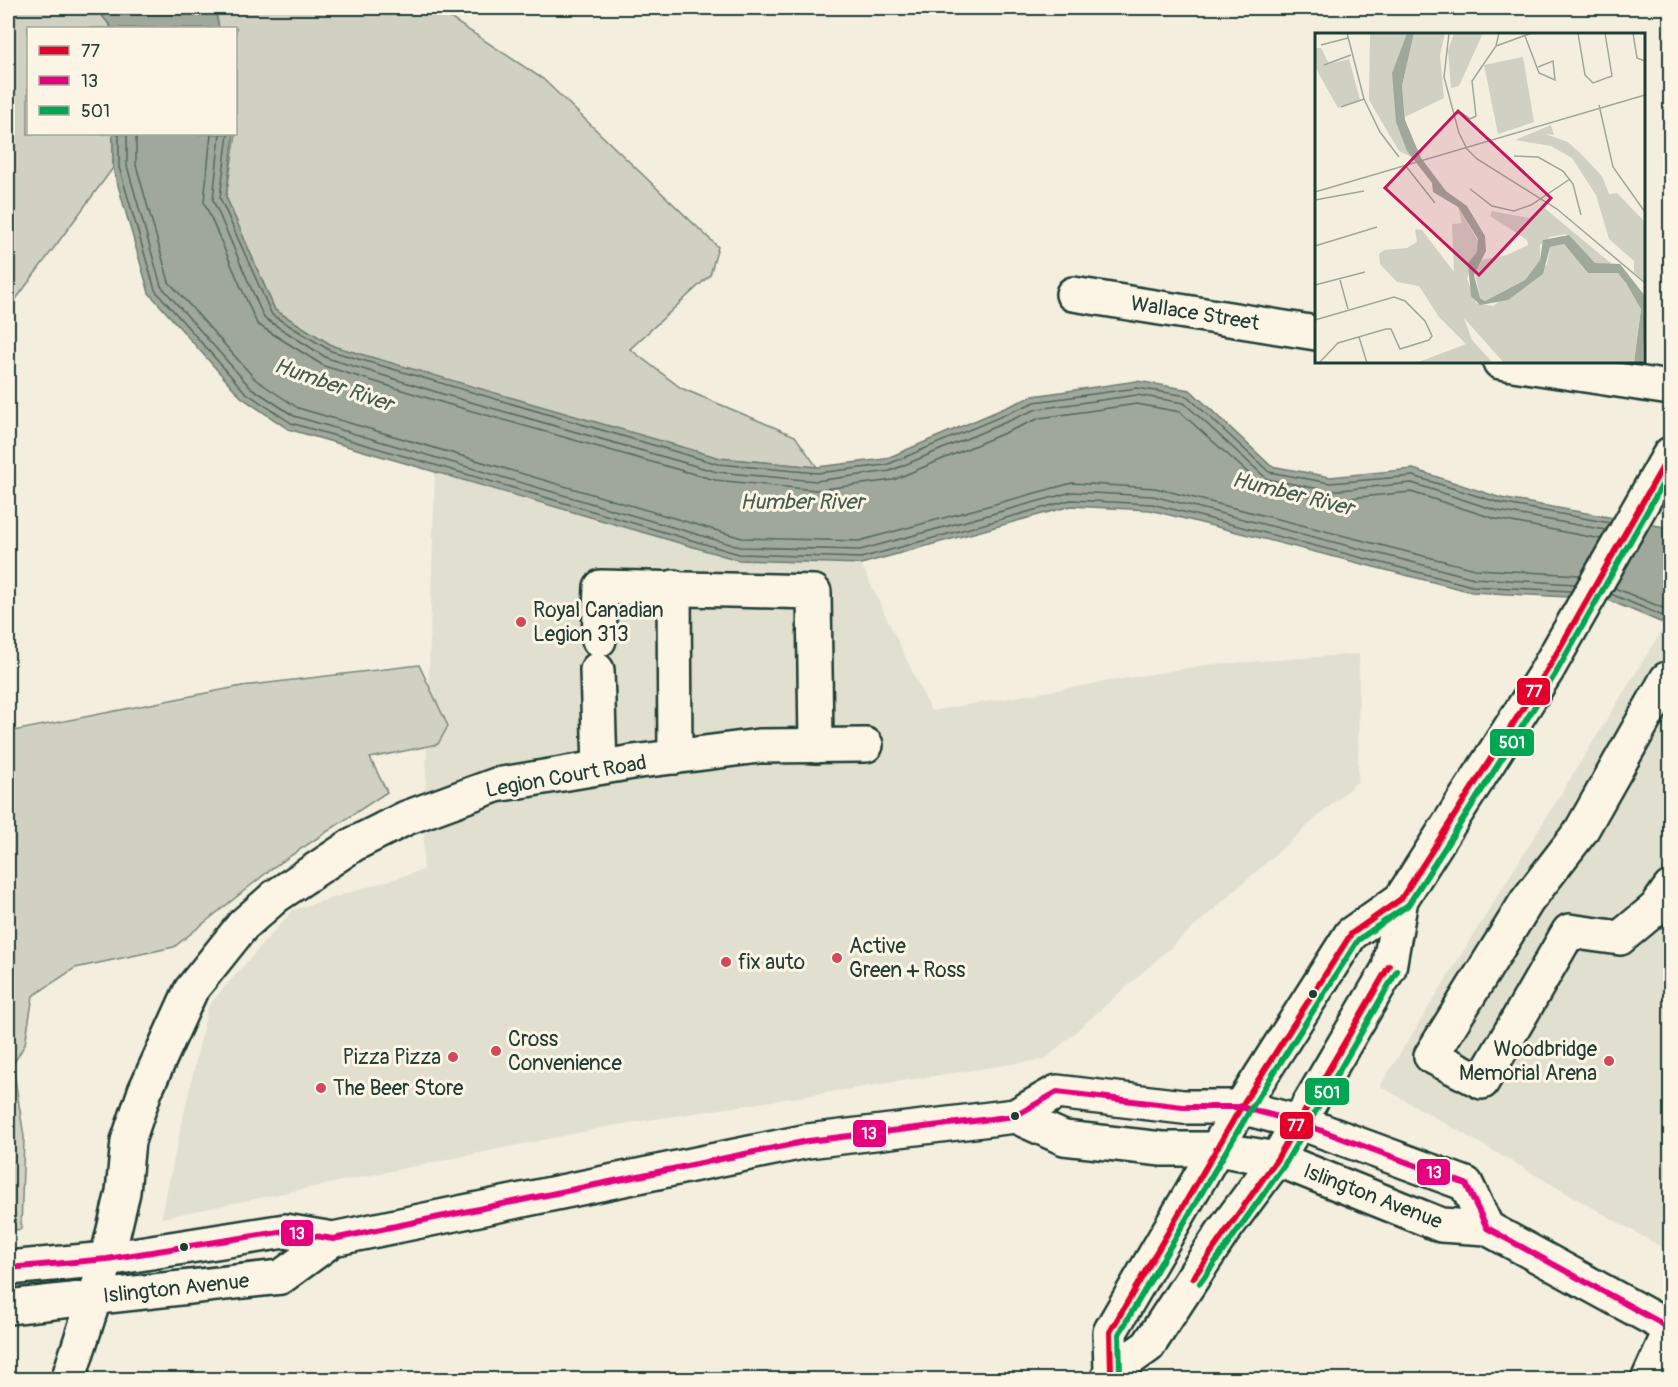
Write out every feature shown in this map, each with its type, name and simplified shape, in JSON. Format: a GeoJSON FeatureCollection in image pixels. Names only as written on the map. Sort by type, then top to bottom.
{"type":"FeatureCollection","features":[{"type":"Feature","properties":{"kind":"main road","name":"Wallace Street"},"geometry":{"type":"LineString","coordinates":[[1073,294],[1315,333]]}},
{"type":"Feature","properties":{"kind":"main road"},"geometry":{"type":"LineString","coordinates":[[1507,363],[1671,388]]}},
{"type":"Feature","properties":{"kind":"main road"},"geometry":{"type":"LineString","coordinates":[[1109,1376],[1110,1332],[1241,1107],[1351,934],[1401,899],[1546,672],[1671,454]]}},
{"type":"Feature","properties":{"kind":"main road"},"geometry":{"type":"LineString","coordinates":[[600,767],[598,655],[601,587],[814,592],[816,746]]}},
{"type":"Feature","properties":{"kind":"main road"},"geometry":{"type":"LineString","coordinates":[[674,587],[675,757]]}},
{"type":"Feature","properties":{"kind":"main road"},"geometry":{"type":"LineString","coordinates":[[1671,680],[1667,679],[1581,831],[1527,901],[1431,1056],[1482,1082],[1569,931],[1620,938],[1656,908],[1671,888]]}},
{"type":"Feature","properties":{"kind":"main road","name":"Legion Court Road"},"geometry":{"type":"LineString","coordinates":[[68,1380],[107,1259],[123,1192],[128,1141],[145,1091],[191,990],[243,925],[276,896],[333,856],[406,818],[496,785],[600,767],[759,746],[866,745]]}},
{"type":"Feature","properties":{"kind":"main road"},"geometry":{"type":"LineString","coordinates":[[1109,1376],[1148,1346],[1222,1233],[1277,1159],[1389,968],[1401,899]]}},
{"type":"Feature","properties":{"kind":"main road","name":"Islington Avenue"},"geometry":{"type":"LineString","coordinates":[[8,1268],[107,1259],[285,1231],[333,1239],[808,1141],[1015,1116],[1057,1092],[1183,1107],[1241,1107],[1298,1122],[1466,1184],[1487,1228]]}},
{"type":"Feature","properties":{"kind":"main road","name":"Islington Avenue"},"geometry":{"type":"LineString","coordinates":[[1015,1116],[1064,1138],[1162,1149],[1216,1149],[1277,1159],[1441,1225],[1487,1228],[1671,1330]]}},
{"type":"Feature","properties":{"kind":"main road","name":"Islington Avenue"},"geometry":{"type":"LineString","coordinates":[[8,1307],[280,1276],[333,1239]]}},
{"type":"Feature","properties":{"kind":"main road"},"geometry":{"type":"LineString","coordinates":[[1648,1380],[1671,1330]]}},
{"type":"Feature","properties":{"kind":"shaded area"},"geometry":{"type":"Polygon","coordinates":[[[8,8],[96,8],[111,27],[27,27],[27,135],[113,135],[113,168],[8,310],[8,8]]]}},
{"type":"Feature","properties":{"kind":"shaded area"},"geometry":{"type":"Polygon","coordinates":[[[211,8],[435,8],[543,79],[718,247],[710,275],[630,349],[681,388],[795,436],[817,467],[720,458],[450,382],[333,346],[275,310],[226,197],[237,135],[237,27],[219,27],[216,14],[211,8]]]}},
{"type":"Feature","properties":{"kind":"shaded area"},"geometry":{"type":"Polygon","coordinates":[[[435,472],[738,560],[861,564],[931,711],[1206,665],[1359,654],[1358,781],[1045,1059],[616,1125],[161,1218],[208,1006],[293,910],[423,870],[435,472]]]}},
{"type":"Feature","properties":{"kind":"shaded area"},"geometry":{"type":"Polygon","coordinates":[[[1666,624],[1670,626],[1670,1252],[1380,1086],[1666,624]]]}},
{"type":"Feature","properties":{"kind":"shaded area"},"geometry":{"type":"Polygon","coordinates":[[[419,665],[448,726],[438,744],[370,758],[387,792],[275,866],[174,947],[75,968],[33,996],[25,1044],[13,1065],[24,1137],[21,1229],[8,1231],[8,732],[242,686],[419,665]]]}},
{"type":"Feature","properties":{"kind":"water"},"geometry":{"type":"Polygon","coordinates":[[[96,8],[211,8],[216,14],[219,27],[111,27],[96,8]]]}},
{"type":"Feature","properties":{"kind":"water","name":"Humber River"},"geometry":{"type":"Polygon","coordinates":[[[113,135],[234,135],[226,197],[275,310],[333,346],[720,458],[817,467],[885,459],[1033,396],[1137,381],[1190,390],[1271,466],[1330,477],[1413,469],[1501,498],[1670,528],[1670,626],[1606,599],[1472,592],[1150,510],[1071,506],[861,564],[738,560],[288,429],[241,397],[149,293],[113,168],[113,135]]]}},
{"type":"Feature","properties":{"kind":"transit line","name":"77"},"geometry":{"type":"LineString","coordinates":[[1107,1380],[1111,1372],[1110,1332],[1241,1107],[1351,934],[1401,899],[1546,672],[1670,454]]}},
{"type":"Feature","properties":{"kind":"transit line","name":"501"},"geometry":{"type":"LineString","coordinates":[[1117,1380],[1120,1373],[1119,1334],[1249,1112],[1358,940],[1408,905],[1554,676],[1670,471]]}},
{"type":"Feature","properties":{"kind":"transit line","name":"77"},"geometry":{"type":"LineString","coordinates":[[1193,1278],[1277,1159],[1389,966]]}},
{"type":"Feature","properties":{"kind":"transit line","name":"501"},"geometry":{"type":"LineString","coordinates":[[1200,1283],[1285,1164],[1397,971]]}},
{"type":"Feature","properties":{"kind":"transit line","name":"13"},"geometry":{"type":"LineString","coordinates":[[8,1268],[107,1259],[285,1231],[333,1239],[808,1141],[1015,1116],[1057,1092],[1183,1107],[1241,1107],[1298,1122],[1466,1184],[1487,1228],[1670,1328]]}},
{"type":"Feature","properties":{"kind":"place","name":"Royal Canadian Legion 313"},"geometry":{"type":"Point","coordinates":[521,622]}},
{"type":"Feature","properties":{"kind":"place","name":"Active Green + Ross"},"geometry":{"type":"Point","coordinates":[837,958]}},
{"type":"Feature","properties":{"kind":"place","name":"fix auto"},"geometry":{"type":"Point","coordinates":[726,962]}},
{"type":"Feature","properties":{"kind":"place","name":"Cross Convenience"},"geometry":{"type":"Point","coordinates":[496,1051]}},
{"type":"Feature","properties":{"kind":"place","name":"Pizza Pizza"},"geometry":{"type":"Point","coordinates":[453,1057]}},
{"type":"Feature","properties":{"kind":"place","name":"Woodbridge Memorial Arena"},"geometry":{"type":"Point","coordinates":[1609,1061]}},
{"type":"Feature","properties":{"kind":"place","name":"The Beer Store"},"geometry":{"type":"Point","coordinates":[321,1088]}}]}
